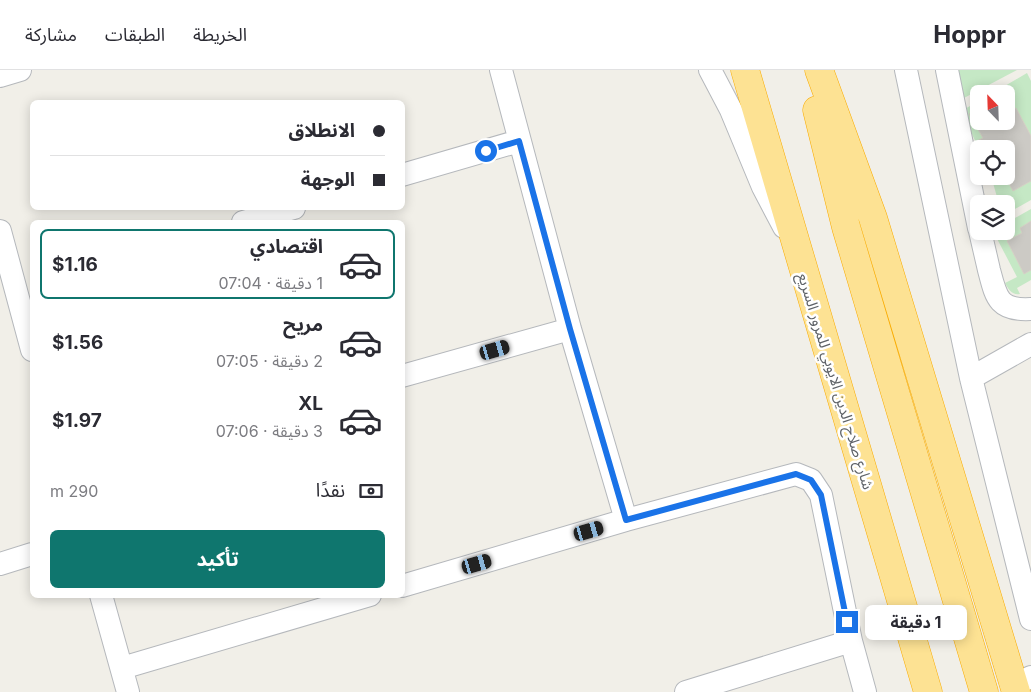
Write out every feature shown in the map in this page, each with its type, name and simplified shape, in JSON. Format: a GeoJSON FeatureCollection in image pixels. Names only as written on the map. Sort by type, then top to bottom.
{"type":"FeatureCollection","features":[{"type":"Feature","properties":{"kind":"highway","name":"شارع صلاح الدين الايوبي للمرور السريع"},"geometry":{"type":"LineString","coordinates":[[745,70],[928,692]]}},
{"type":"Feature","properties":{"kind":"highway"},"geometry":{"type":"LineString","coordinates":[[807,70],[846,227],[984,692]]}},
{"type":"Feature","properties":{"kind":"highway"},"geometry":{"type":"LineString","coordinates":[[819,70],[873,218],[1020,685]]}},
{"type":"Feature","properties":{"kind":"street"},"geometry":{"type":"LineString","coordinates":[[0,76],[20,70]]}},
{"type":"Feature","properties":{"kind":"street"},"geometry":{"type":"LineString","coordinates":[[501,70],[570,329],[626,520]]}},
{"type":"Feature","properties":{"kind":"street"},"geometry":{"type":"LineString","coordinates":[[710,70],[732,110],[763,187],[777,216],[796,246]]}},
{"type":"Feature","properties":{"kind":"street"},"geometry":{"type":"LineString","coordinates":[[906,70],[971,378],[1031,620]]}},
{"type":"Feature","properties":{"kind":"street"},"geometry":{"type":"LineString","coordinates":[[947,70],[972,195]]}},
{"type":"Feature","properties":{"kind":"street"},"geometry":{"type":"LineString","coordinates":[[405,174],[519,141]]}},
{"type":"Feature","properties":{"kind":"street"},"geometry":{"type":"LineString","coordinates":[[250,220],[287,210]]}},
{"type":"Feature","properties":{"kind":"street"},"geometry":{"type":"LineString","coordinates":[[0,231],[24,287],[30,334]]}},
{"type":"Feature","properties":{"kind":"street"},"geometry":{"type":"LineString","coordinates":[[981,240],[995,296],[1010,308],[1020,310],[1031,309]]}},
{"type":"Feature","properties":{"kind":"street"},"geometry":{"type":"LineString","coordinates":[[405,375],[570,329]]}},
{"type":"Feature","properties":{"kind":"street"},"geometry":{"type":"LineString","coordinates":[[971,378],[1031,344]]}},
{"type":"Feature","properties":{"kind":"street"},"geometry":{"type":"LineString","coordinates":[[405,585],[626,520],[796,474],[811,480],[821,495],[851,640],[865,692]]}},
{"type":"Feature","properties":{"kind":"street"},"geometry":{"type":"LineString","coordinates":[[0,564],[30,555]]}},
{"type":"Feature","properties":{"kind":"street"},"geometry":{"type":"LineString","coordinates":[[102,598],[128,692]]}},
{"type":"Feature","properties":{"kind":"street"},"geometry":{"type":"LineString","coordinates":[[122,668],[360,598]]}},
{"type":"Feature","properties":{"kind":"street"},"geometry":{"type":"LineString","coordinates":[[686,692],[851,640]]}},
{"type":"Feature","properties":{"kind":"green space"},"geometry":{"type":"Polygon","coordinates":[[[958,70],[1017,70],[989,85],[970,85],[970,95],[964,98],[958,70]]]}},
{"type":"Feature","properties":{"kind":"green space"},"geometry":{"type":"Polygon","coordinates":[[[1027,73],[1031,81],[1031,200],[1015,209],[1015,195],[996,195],[994,185],[1015,185],[1015,140],[975,140],[970,130],[1015,130],[1015,85],[1006,85],[1027,73]]]}},
{"type":"Feature","properties":{"kind":"green space"},"geometry":{"type":"Polygon","coordinates":[[[970,106],[970,130],[961,111],[970,106]]]}},
{"type":"Feature","properties":{"kind":"green space"},"geometry":{"type":"Polygon","coordinates":[[[1031,209],[1031,280],[1017,288],[1020,294],[1013,293],[1005,283],[1017,277],[998,240],[1015,240],[1015,218],[1031,209]]]}},
{"type":"Feature","properties":{"kind":"building"},"geometry":{"type":"Polygon","coordinates":[[[1016,108],[1031,136],[1031,181],[1013,191],[1010,185],[1015,185],[1015,140],[979,140],[983,138],[978,130],[1015,130],[1016,108]]]}},
{"type":"Feature","properties":{"kind":"building"},"geometry":{"type":"Polygon","coordinates":[[[1031,221],[1031,270],[1024,274],[1007,241],[1015,240],[1015,237],[1022,233],[1020,228],[1031,221]]]}},
{"type":"Feature","properties":{"kind":"route"},"geometry":{"type":"LineString","coordinates":[[486,151],[519,141],[570,329],[626,520],[796,474],[811,480],[821,495],[847,622]]}}]}
